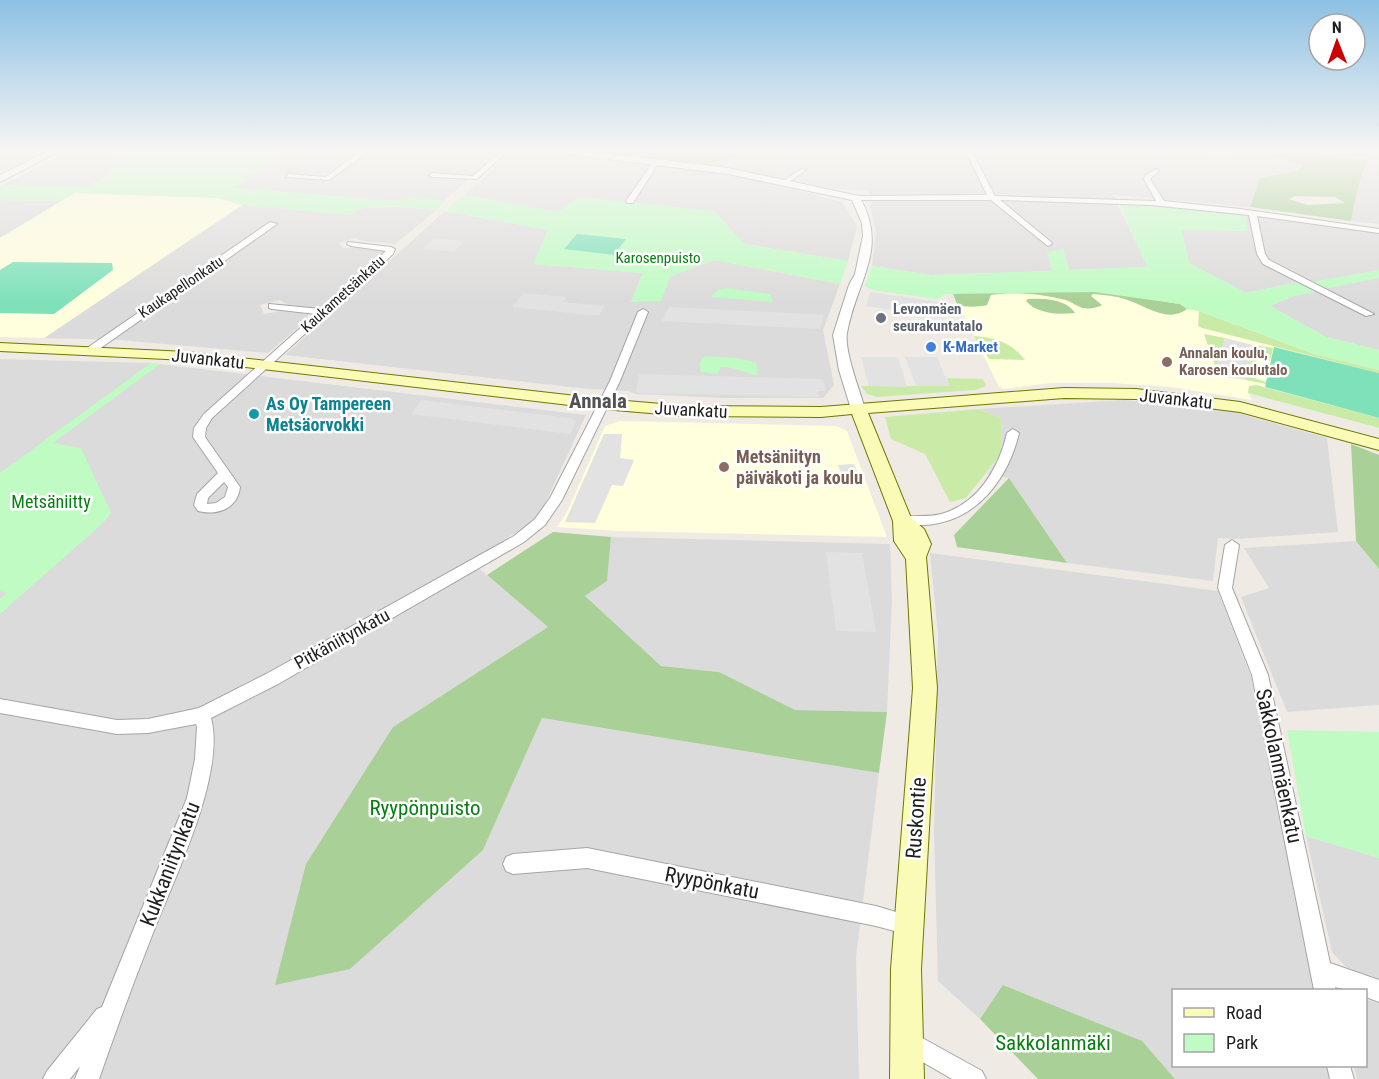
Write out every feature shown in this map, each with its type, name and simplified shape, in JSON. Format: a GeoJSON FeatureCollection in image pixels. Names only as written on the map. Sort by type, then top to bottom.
{"type":"FeatureCollection","features":[{"type":"Feature","properties":{"kind":"main road","name":"Juvankatu"},"geometry":{"type":"LineString","coordinates":[[0,347],[91,350],[263,365],[603,404],[728,412],[821,412],[1064,393],[1136,394],[1240,407],[1379,445]]}},
{"type":"Feature","properties":{"kind":"main road","name":"Ruskontie"},"geometry":{"type":"LineString","coordinates":[[858,409],[903,521],[901,533],[904,544],[916,556],[925,688],[909,925],[907,1079]]}},
{"type":"Feature","properties":{"kind":"street"},"geometry":{"type":"LineString","coordinates":[[857,200],[869,230],[861,274],[855,285],[840,335],[858,409]]}},
{"type":"Feature","properties":{"kind":"street"},"geometry":{"type":"LineString","coordinates":[[996,200],[1048,244]]}},
{"type":"Feature","properties":{"kind":"street"},"geometry":{"type":"LineString","coordinates":[[1084,200],[1162,204],[1379,231]]}},
{"type":"Feature","properties":{"kind":"street"},"geometry":{"type":"LineString","coordinates":[[1160,200],[1162,204]]}},
{"type":"Feature","properties":{"kind":"street"},"geometry":{"type":"LineString","coordinates":[[1253,214],[1261,254],[1266,262],[1369,314]]}},
{"type":"Feature","properties":{"kind":"street","name":"Kaukapellonkatu"},"geometry":{"type":"LineString","coordinates":[[91,350],[273,224]]}},
{"type":"Feature","properties":{"kind":"street","name":"Kaukametsänkatu"},"geometry":{"type":"LineString","coordinates":[[224,474],[199,437],[200,428],[208,416],[391,249],[351,244]]}},
{"type":"Feature","properties":{"kind":"street"},"geometry":{"type":"LineString","coordinates":[[272,306],[322,312]]}},
{"type":"Feature","properties":{"kind":"street","name":"Pitkäniitynkatu"},"geometry":{"type":"LineString","coordinates":[[0,706],[117,727],[148,726],[202,715],[272,679],[519,539],[540,522],[556,500],[624,361],[643,312]]}},
{"type":"Feature","properties":{"kind":"street"},"geometry":{"type":"LineString","coordinates":[[903,521],[946,517],[975,501],[1006,462],[1013,433]]}},
{"type":"Feature","properties":{"kind":"street","name":"Sakkolanmäenkatu"},"geometry":{"type":"LineString","coordinates":[[1232,545],[1225,588],[1260,675],[1323,981]]}},
{"type":"Feature","properties":{"kind":"street","name":"Kukkaniitynkatu"},"geometry":{"type":"LineString","coordinates":[[87,1079],[112,1009],[196,798],[204,759],[205,727],[202,715]]}},
{"type":"Feature","properties":{"kind":"street","name":"Ryypönkatu"},"geometry":{"type":"LineString","coordinates":[[513,864],[587,858],[876,916],[909,925]]}},
{"type":"Feature","properties":{"kind":"street"},"geometry":{"type":"LineString","coordinates":[[1323,981],[1379,991]]}},
{"type":"Feature","properties":{"kind":"street","name":"Kukkaniitynkatu"},"geometry":{"type":"LineString","coordinates":[[55,1079],[112,1009]]}},
{"type":"Feature","properties":{"kind":"street"},"geometry":{"type":"LineString","coordinates":[[906,1040],[974,1079]]}},
{"type":"Feature","properties":{"kind":"shaded area"},"geometry":{"type":"Polygon","coordinates":[[[0,200],[61,201],[0,238],[0,200]]]}},
{"type":"Feature","properties":{"kind":"shaded area"},"geometry":{"type":"Polygon","coordinates":[[[63,200],[226,200],[242,205],[44,338],[0,337],[0,238],[63,200]]]}},
{"type":"Feature","properties":{"kind":"shaded area"},"geometry":{"type":"Polygon","coordinates":[[[494,200],[836,200],[842,202],[857,226],[848,261],[744,244],[714,211],[558,212],[494,200]]]}},
{"type":"Feature","properties":{"kind":"shaded area"},"geometry":{"type":"Polygon","coordinates":[[[1116,200],[1148,267],[1069,270],[1063,249],[1053,271],[931,275],[872,266],[876,231],[870,206],[873,201],[1116,200]]]}},
{"type":"Feature","properties":{"kind":"shaded area"},"geometry":{"type":"Polygon","coordinates":[[[1174,200],[1252,200],[1250,207],[1174,200]]]}},
{"type":"Feature","properties":{"kind":"shaded area"},"geometry":{"type":"Polygon","coordinates":[[[1355,200],[1379,200],[1379,224],[1351,221],[1355,200]]]}},
{"type":"Feature","properties":{"kind":"shaded area"},"geometry":{"type":"Polygon","coordinates":[[[242,205],[349,215],[359,208],[397,207],[437,210],[395,244],[362,241],[355,238],[339,243],[343,248],[383,249],[384,254],[324,306],[315,308],[288,305],[280,300],[260,305],[264,314],[280,311],[308,314],[307,320],[268,353],[119,340],[44,338],[242,205]]]}},
{"type":"Feature","properties":{"kind":"shaded area"},"geometry":{"type":"Polygon","coordinates":[[[445,211],[549,230],[534,264],[643,273],[631,302],[671,276],[714,260],[840,284],[823,330],[834,385],[823,398],[726,398],[636,394],[628,391],[589,389],[285,355],[445,211]]]}},
{"type":"Feature","properties":{"kind":"shaded area"},"geometry":{"type":"Polygon","coordinates":[[[1245,215],[1379,233],[1379,350],[1326,337],[1270,306],[1294,296],[1317,291],[1299,282],[1246,293],[1189,263],[1181,229],[1247,231],[1245,215]]]}},
{"type":"Feature","properties":{"kind":"shaded area"},"geometry":{"type":"Polygon","coordinates":[[[434,238],[464,241],[454,252],[422,249],[434,238]]]}},
{"type":"Feature","properties":{"kind":"shaded area"},"geometry":{"type":"Polygon","coordinates":[[[870,292],[940,302],[943,307],[921,314],[866,306],[870,292]]]}},
{"type":"Feature","properties":{"kind":"shaded area","name":"Annalan koulu, Karosen koulutalo"},"geometry":{"type":"Polygon","coordinates":[[[1094,292],[1180,304],[1187,309],[1199,311],[1314,354],[1379,370],[1379,428],[1249,393],[1252,400],[1171,387],[1112,383],[1051,383],[1004,389],[999,387],[953,294],[1094,292]]]}},
{"type":"Feature","properties":{"kind":"shaded area"},"geometry":{"type":"Polygon","coordinates":[[[524,293],[566,297],[563,302],[604,306],[599,316],[512,307],[524,293]]]}},
{"type":"Feature","properties":{"kind":"shaded area"},"geometry":{"type":"Polygon","coordinates":[[[669,307],[824,315],[820,329],[662,321],[669,307]]]}},
{"type":"Feature","properties":{"kind":"shaded area"},"geometry":{"type":"Polygon","coordinates":[[[1225,338],[1253,345],[1246,380],[1218,376],[1215,365],[1218,364],[1225,338]]]}},
{"type":"Feature","properties":{"kind":"shaded area"},"geometry":{"type":"Polygon","coordinates":[[[861,357],[898,357],[907,387],[869,386],[861,357]]]}},
{"type":"Feature","properties":{"kind":"shaded area"},"geometry":{"type":"Polygon","coordinates":[[[905,357],[937,357],[949,386],[916,386],[905,357]]]}},
{"type":"Feature","properties":{"kind":"shaded area"},"geometry":{"type":"Polygon","coordinates":[[[0,359],[151,363],[586,415],[538,519],[470,561],[548,627],[393,727],[483,850],[542,718],[879,773],[856,957],[859,1079],[0,1079],[0,359]]]}},
{"type":"Feature","properties":{"kind":"shaded area"},"geometry":{"type":"Polygon","coordinates":[[[639,374],[823,379],[826,391],[818,391],[819,397],[636,393],[639,374]]]}},
{"type":"Feature","properties":{"kind":"shaded area"},"geometry":{"type":"Polygon","coordinates":[[[422,400],[570,418],[576,421],[570,434],[411,414],[422,400]]]}},
{"type":"Feature","properties":{"kind":"shaded area"},"geometry":{"type":"Polygon","coordinates":[[[1124,400],[1234,412],[1327,438],[1338,532],[1236,539],[1218,538],[1213,581],[1067,563],[1009,478],[987,474],[1001,454],[1002,419],[979,409],[1124,400]]]}},
{"type":"Feature","properties":{"kind":"shaded area","name":"Metsäniityn päiväkoti ja koulu"},"geometry":{"type":"Polygon","coordinates":[[[620,421],[836,426],[847,431],[887,537],[618,531],[557,527],[567,512],[605,426],[620,421]]]}},
{"type":"Feature","properties":{"kind":"shaded area"},"geometry":{"type":"Polygon","coordinates":[[[604,434],[622,434],[620,458],[634,460],[623,486],[612,485],[595,523],[565,522],[604,434]]]}},
{"type":"Feature","properties":{"kind":"shaded area"},"geometry":{"type":"Polygon","coordinates":[[[854,464],[862,483],[845,484],[838,465],[854,464]]]}},
{"type":"Feature","properties":{"kind":"shaded area"},"geometry":{"type":"Polygon","coordinates":[[[611,537],[890,544],[892,599],[887,712],[794,710],[719,672],[661,666],[585,596],[607,581],[611,537]]]}},
{"type":"Feature","properties":{"kind":"shaded area"},"geometry":{"type":"Polygon","coordinates":[[[1356,541],[1379,569],[1379,705],[1287,712],[1241,597],[1269,588],[1244,548],[1356,541]]]}},
{"type":"Feature","properties":{"kind":"shaded area"},"geometry":{"type":"Polygon","coordinates":[[[826,552],[862,553],[876,632],[836,631],[826,552]]]}},
{"type":"Feature","properties":{"kind":"shaded area"},"geometry":{"type":"Polygon","coordinates":[[[930,553],[1218,591],[1251,677],[1314,989],[1172,989],[1172,1067],[1328,1067],[1331,1079],[1175,1079],[1141,1041],[1004,985],[980,1019],[938,981],[934,834],[938,634],[930,553]]]}},
{"type":"Feature","properties":{"kind":"shaded area"},"geometry":{"type":"Polygon","coordinates":[[[1306,836],[1379,858],[1379,981],[1355,973],[1332,952],[1306,836]]]}},
{"type":"Feature","properties":{"kind":"shaded area"},"geometry":{"type":"Polygon","coordinates":[[[1367,999],[1379,1004],[1379,1079],[1357,1079],[1354,1067],[1367,1067],[1367,999]]]}},
{"type":"Feature","properties":{"kind":"green space"},"geometry":{"type":"Polygon","coordinates":[[[226,200],[444,201],[437,210],[379,206],[357,210],[349,215],[242,205],[226,200]]]}},
{"type":"Feature","properties":{"kind":"green space","name":"Karosenpuisto"},"geometry":{"type":"Polygon","coordinates":[[[458,200],[494,200],[558,212],[575,200],[612,200],[714,211],[744,244],[848,261],[840,284],[714,260],[671,276],[661,301],[631,302],[643,273],[533,264],[548,230],[445,211],[458,200]]]}},
{"type":"Feature","properties":{"kind":"green space"},"geometry":{"type":"Polygon","coordinates":[[[1252,200],[1293,200],[1307,205],[1355,200],[1351,221],[1250,207],[1252,200]]]}},
{"type":"Feature","properties":{"kind":"green space"},"geometry":{"type":"Polygon","coordinates":[[[1119,203],[1184,207],[1245,215],[1248,231],[1182,230],[1189,263],[1246,293],[1299,282],[1317,291],[1294,296],[1270,306],[1326,337],[1379,350],[1379,370],[1314,354],[1199,311],[1187,309],[1180,304],[1094,292],[945,294],[938,299],[872,290],[865,286],[872,266],[931,275],[1052,271],[1047,252],[1063,249],[1069,270],[1147,267],[1119,203]]]}},
{"type":"Feature","properties":{"kind":"green space"},"geometry":{"type":"Polygon","coordinates":[[[577,234],[626,239],[614,255],[564,249],[577,234]]]}},
{"type":"Feature","properties":{"kind":"green space"},"geometry":{"type":"Polygon","coordinates":[[[13,262],[112,263],[113,270],[54,314],[0,313],[0,270],[13,262]]]}},
{"type":"Feature","properties":{"kind":"green space"},"geometry":{"type":"Polygon","coordinates":[[[1379,270],[1379,278],[1324,289],[1311,282],[1379,270]]]}},
{"type":"Feature","properties":{"kind":"green space"},"geometry":{"type":"Polygon","coordinates":[[[1030,280],[1180,304],[1187,309],[1172,315],[1164,314],[1125,299],[1093,294],[1091,296],[1102,305],[1083,308],[1057,298],[1010,293],[991,295],[987,305],[968,307],[957,304],[953,294],[1030,280]]]}},
{"type":"Feature","properties":{"kind":"green space"},"geometry":{"type":"Polygon","coordinates":[[[719,289],[770,294],[773,302],[711,297],[719,289]]]}},
{"type":"Feature","properties":{"kind":"green space"},"geometry":{"type":"Polygon","coordinates":[[[1028,299],[1060,302],[1075,313],[1055,314],[1042,311],[1026,301],[1028,299]]]}},
{"type":"Feature","properties":{"kind":"green space"},"geometry":{"type":"Polygon","coordinates":[[[1199,311],[1314,354],[1379,370],[1379,373],[1202,328],[1198,326],[1199,311]]]}},
{"type":"Feature","properties":{"kind":"green space"},"geometry":{"type":"Polygon","coordinates":[[[1204,334],[1225,338],[1218,364],[1215,365],[1204,334]]]}},
{"type":"Feature","properties":{"kind":"green space"},"geometry":{"type":"Polygon","coordinates":[[[974,336],[1009,345],[1025,360],[989,359],[986,354],[983,354],[974,336]]]}},
{"type":"Feature","properties":{"kind":"green space"},"geometry":{"type":"Polygon","coordinates":[[[1253,345],[1273,348],[1270,361],[1257,359],[1251,377],[1266,382],[1266,384],[1246,380],[1253,345]]]}},
{"type":"Feature","properties":{"kind":"green space"},"geometry":{"type":"Polygon","coordinates":[[[1274,347],[1379,373],[1379,418],[1265,387],[1274,347]]]}},
{"type":"Feature","properties":{"kind":"green space"},"geometry":{"type":"Polygon","coordinates":[[[706,356],[737,358],[756,363],[758,375],[726,367],[721,367],[717,374],[701,372],[700,363],[706,356]]]}},
{"type":"Feature","properties":{"kind":"green space","name":"Metsäniitty"},"geometry":{"type":"Polygon","coordinates":[[[151,363],[160,364],[53,443],[81,448],[111,513],[103,523],[0,614],[0,599],[7,593],[0,591],[0,473],[151,363]]]}},
{"type":"Feature","properties":{"kind":"green space"},"geometry":{"type":"Polygon","coordinates":[[[947,378],[983,379],[986,386],[975,390],[877,397],[867,394],[861,386],[949,386],[947,378]]]}},
{"type":"Feature","properties":{"kind":"green space"},"geometry":{"type":"Polygon","coordinates":[[[1256,385],[1379,418],[1379,428],[1248,393],[1249,386],[1256,385]]]}},
{"type":"Feature","properties":{"kind":"green space"},"geometry":{"type":"Polygon","coordinates":[[[979,409],[1002,419],[1001,454],[966,498],[950,502],[925,454],[891,439],[885,417],[979,409]]]}},
{"type":"Feature","properties":{"kind":"green space"},"geometry":{"type":"Polygon","coordinates":[[[1351,444],[1379,455],[1379,569],[1356,541],[1351,444]]]}},
{"type":"Feature","properties":{"kind":"green space"},"geometry":{"type":"Polygon","coordinates":[[[1009,478],[1067,563],[957,547],[954,535],[1009,478]]]}},
{"type":"Feature","properties":{"kind":"green space","name":"Ryypönpuisto"},"geometry":{"type":"Polygon","coordinates":[[[553,532],[611,537],[607,581],[585,596],[661,666],[719,672],[795,710],[887,712],[879,773],[542,718],[483,850],[350,969],[275,985],[306,864],[393,727],[548,627],[487,575],[553,532]]]}},
{"type":"Feature","properties":{"kind":"green space"},"geometry":{"type":"Polygon","coordinates":[[[1287,730],[1379,732],[1379,858],[1306,836],[1287,730]]]}},
{"type":"Feature","properties":{"kind":"green space","name":"Sakkolanmäki"},"geometry":{"type":"Polygon","coordinates":[[[1003,985],[1142,1041],[1175,1079],[1038,1079],[980,1019],[1003,985]]]}},
{"type":"Feature","properties":{"kind":"place","name":"Levonmäen seurakuntatalo"},"geometry":{"type":"Point","coordinates":[881,318]}},
{"type":"Feature","properties":{"kind":"place","name":"K-Market"},"geometry":{"type":"Point","coordinates":[931,347]}},
{"type":"Feature","properties":{"kind":"place","name":"Annalan koulu, Karosen koulutalo"},"geometry":{"type":"Point","coordinates":[1167,362]}},
{"type":"Feature","properties":{"kind":"place","name":"As Oy Tampereen Metsäorvokki"},"geometry":{"type":"Point","coordinates":[254,414]}},
{"type":"Feature","properties":{"kind":"place","name":"Metsäniityn päiväkoti ja koulu"},"geometry":{"type":"Point","coordinates":[724,467]}},
{"type":"Feature","properties":{"kind":"district","name":"Annala"},"geometry":{"type":"Point","coordinates":[598,401]}}]}
